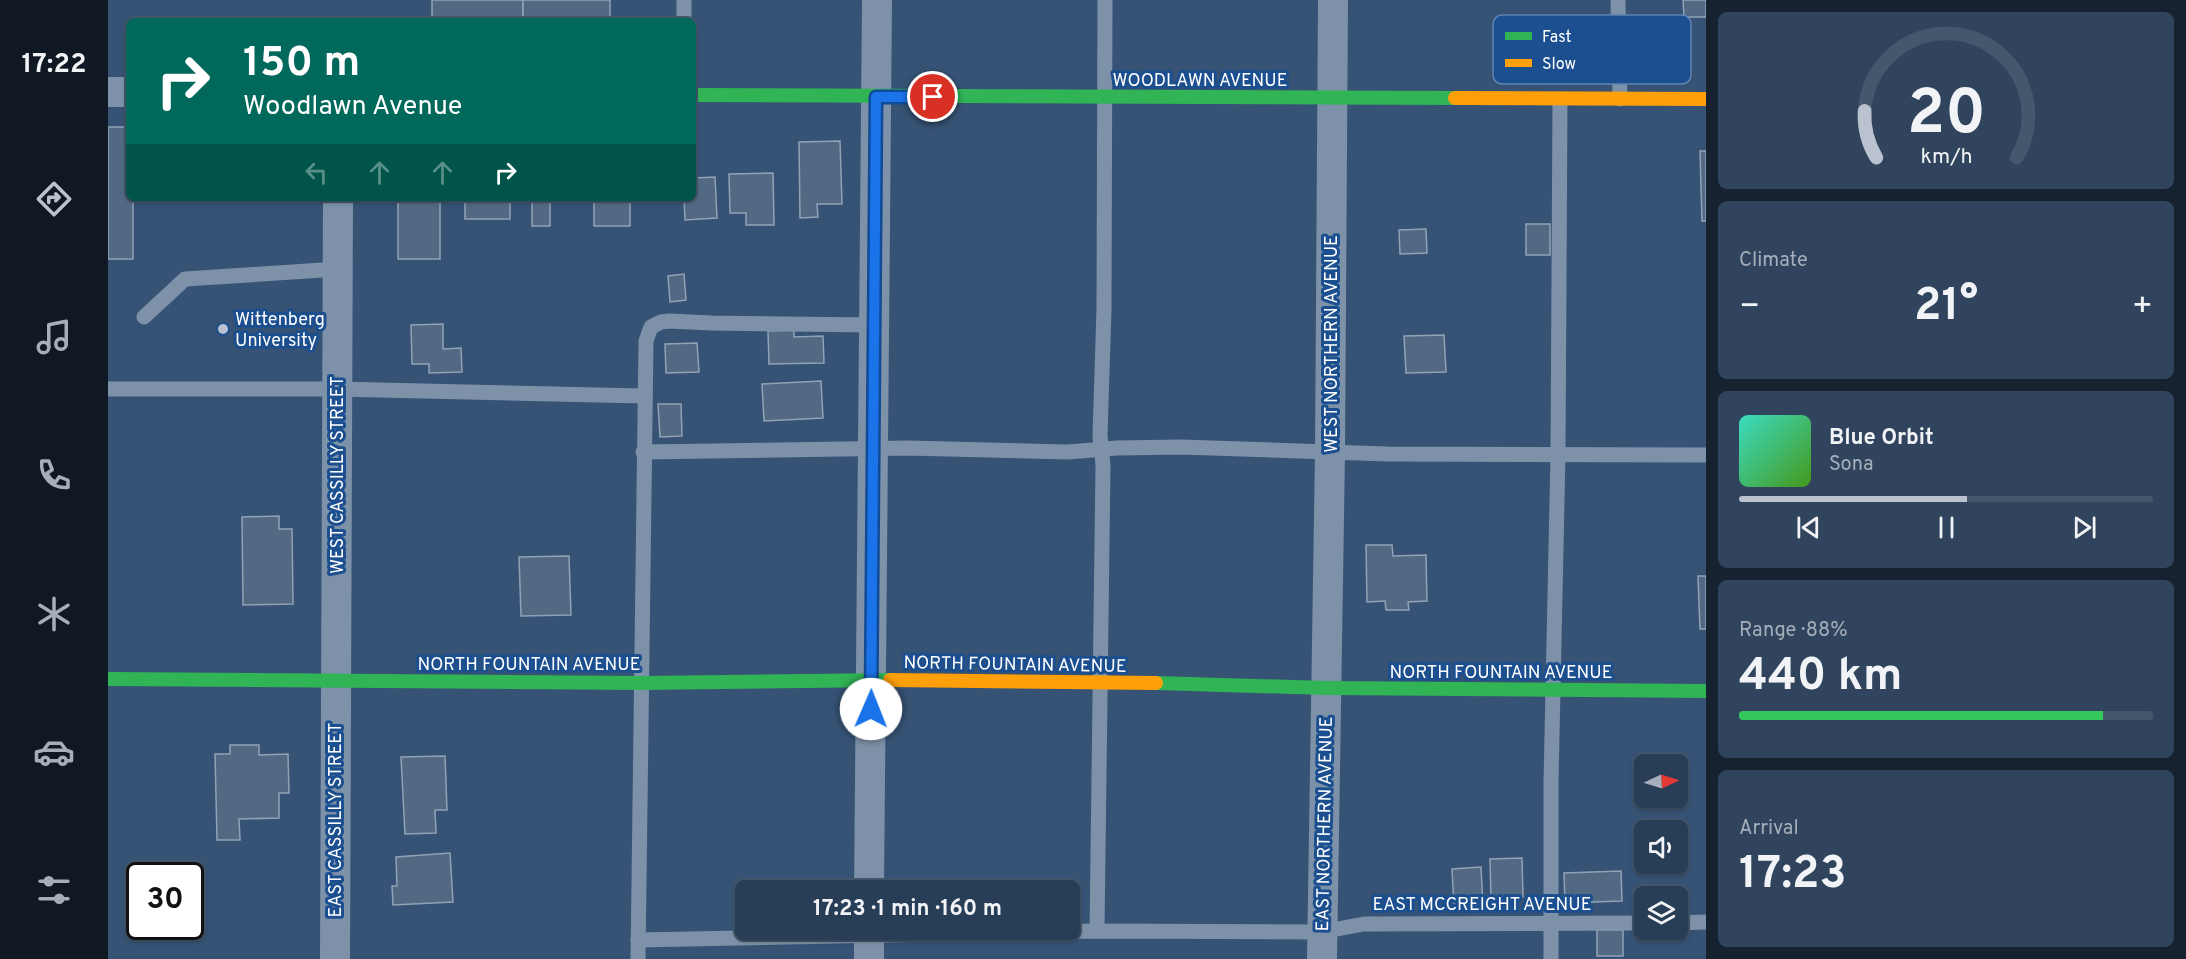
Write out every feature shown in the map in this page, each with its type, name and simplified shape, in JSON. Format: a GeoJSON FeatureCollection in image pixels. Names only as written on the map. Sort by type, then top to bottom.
{"type":"FeatureCollection","features":[{"type":"Feature","properties":{"kind":"street"},"geometry":{"type":"LineString","coordinates":[[869,880],[877,0]]}},
{"type":"Feature","properties":{"kind":"street","name":"WEST NORTHERN AVENUE"},"geometry":{"type":"LineString","coordinates":[[1327,688],[1333,0]]}},
{"type":"Feature","properties":{"kind":"street"},"geometry":{"type":"LineString","coordinates":[[108,92],[126,92]]}},
{"type":"Feature","properties":{"kind":"street","name":"WOODLAWN AVENUE"},"geometry":{"type":"LineString","coordinates":[[696,95],[1706,99]]}},
{"type":"Feature","properties":{"kind":"street","name":"WEST CASSILLY STREET"},"geometry":{"type":"LineString","coordinates":[[336,681],[338,201]]}},
{"type":"Feature","properties":{"kind":"street","name":"NORTH FOUNTAIN AVENUE"},"geometry":{"type":"LineString","coordinates":[[108,679],[642,683],[871,680],[1099,682],[1327,688],[1706,691]]}},
{"type":"Feature","properties":{"kind":"street","name":"EAST CASSILLY STREET"},"geometry":{"type":"LineString","coordinates":[[335,959],[336,681]]}},
{"type":"Feature","properties":{"kind":"street","name":"EAST NORTHERN AVENUE"},"geometry":{"type":"LineString","coordinates":[[1321,946],[1327,688]]}},
{"type":"Feature","properties":{"kind":"lane"},"geometry":{"type":"LineString","coordinates":[[684,0],[684,18]]}},
{"type":"Feature","properties":{"kind":"lane"},"geometry":{"type":"LineString","coordinates":[[1097,931],[1103,465],[1101,450],[1106,98],[1105,0]]}},
{"type":"Feature","properties":{"kind":"lane"},"geometry":{"type":"LineString","coordinates":[[1618,0],[1618,15]]}},
{"type":"Feature","properties":{"kind":"lane"},"geometry":{"type":"LineString","coordinates":[[1620,84],[1620,99]]}},
{"type":"Feature","properties":{"kind":"lane"},"geometry":{"type":"LineString","coordinates":[[1551,959],[1560,99]]}},
{"type":"Feature","properties":{"kind":"lane"},"geometry":{"type":"LineString","coordinates":[[144,317],[185,279],[338,269]]}},
{"type":"Feature","properties":{"kind":"lane"},"geometry":{"type":"LineString","coordinates":[[638,959],[644,396],[646,341],[651,327],[661,322],[874,325]]}},
{"type":"Feature","properties":{"kind":"lane"},"geometry":{"type":"LineString","coordinates":[[108,388],[337,389],[644,396]]}},
{"type":"Feature","properties":{"kind":"lane"},"geometry":{"type":"LineString","coordinates":[[643,452],[873,448],[1068,453],[1181,447],[1330,453],[1706,455]]}},
{"type":"Feature","properties":{"kind":"lane"},"geometry":{"type":"LineString","coordinates":[[1688,922],[1706,922]]}},
{"type":"Feature","properties":{"kind":"lane","name":"EAST MCCREIGHT AVENUE"},"geometry":{"type":"LineString","coordinates":[[638,940],[869,942],[1097,931],[1321,946],[1364,924],[1634,923]]}},
{"type":"Feature","properties":{"kind":"building"},"geometry":{"type":"Polygon","coordinates":[[[432,0],[523,0],[523,18],[432,18],[432,0]]]}},
{"type":"Feature","properties":{"kind":"building"},"geometry":{"type":"Polygon","coordinates":[[[523,0],[610,0],[610,18],[523,18],[523,0]]]}},
{"type":"Feature","properties":{"kind":"building"},"geometry":{"type":"Polygon","coordinates":[[[1683,0],[1706,0],[1706,17],[1684,15],[1683,0]]]}},
{"type":"Feature","properties":{"kind":"building"},"geometry":{"type":"Polygon","coordinates":[[[108,127],[126,127],[126,201],[133,201],[133,259],[108,259],[108,127]]]}},
{"type":"Feature","properties":{"kind":"building"},"geometry":{"type":"Polygon","coordinates":[[[840,141],[842,204],[817,204],[818,217],[800,218],[799,142],[840,141]]]}},
{"type":"Feature","properties":{"kind":"building"},"geometry":{"type":"Polygon","coordinates":[[[1700,151],[1706,151],[1706,221],[1702,221],[1700,151]]]}},
{"type":"Feature","properties":{"kind":"building"},"geometry":{"type":"Polygon","coordinates":[[[773,173],[774,225],[746,225],[746,213],[730,213],[729,174],[773,173]]]}},
{"type":"Feature","properties":{"kind":"building"},"geometry":{"type":"Polygon","coordinates":[[[715,177],[717,218],[685,220],[684,201],[696,201],[696,178],[715,177]]]}},
{"type":"Feature","properties":{"kind":"building"},"geometry":{"type":"Polygon","coordinates":[[[398,201],[440,201],[440,259],[398,259],[398,201]]]}},
{"type":"Feature","properties":{"kind":"building"},"geometry":{"type":"Polygon","coordinates":[[[465,201],[510,201],[510,219],[465,219],[465,201]]]}},
{"type":"Feature","properties":{"kind":"building"},"geometry":{"type":"Polygon","coordinates":[[[532,201],[550,201],[550,226],[532,226],[532,201]]]}},
{"type":"Feature","properties":{"kind":"building"},"geometry":{"type":"Polygon","coordinates":[[[594,201],[630,201],[630,226],[594,226],[594,201]]]}},
{"type":"Feature","properties":{"kind":"building"},"geometry":{"type":"Polygon","coordinates":[[[1526,224],[1550,224],[1550,255],[1526,255],[1526,224]]]}},
{"type":"Feature","properties":{"kind":"building"},"geometry":{"type":"Polygon","coordinates":[[[1426,229],[1427,253],[1400,254],[1399,230],[1426,229]]]}},
{"type":"Feature","properties":{"kind":"building"},"geometry":{"type":"Polygon","coordinates":[[[684,274],[686,300],[670,302],[668,276],[684,274]]]}},
{"type":"Feature","properties":{"kind":"building"},"geometry":{"type":"Polygon","coordinates":[[[443,324],[443,349],[461,348],[462,372],[429,373],[429,364],[412,364],[411,325],[443,324]]]}},
{"type":"Feature","properties":{"kind":"building"},"geometry":{"type":"Polygon","coordinates":[[[794,330],[794,337],[823,336],[824,363],[769,364],[768,331],[794,330]]]}},
{"type":"Feature","properties":{"kind":"building"},"geometry":{"type":"Polygon","coordinates":[[[1444,335],[1446,372],[1406,373],[1404,336],[1444,335]]]}},
{"type":"Feature","properties":{"kind":"building"},"geometry":{"type":"Polygon","coordinates":[[[697,343],[699,372],[666,373],[665,344],[697,343]]]}},
{"type":"Feature","properties":{"kind":"building"},"geometry":{"type":"Polygon","coordinates":[[[821,381],[823,418],[764,421],[762,384],[821,381]]]}},
{"type":"Feature","properties":{"kind":"building"},"geometry":{"type":"Polygon","coordinates":[[[658,404],[681,404],[682,436],[660,437],[658,404]]]}},
{"type":"Feature","properties":{"kind":"building"},"geometry":{"type":"Polygon","coordinates":[[[279,516],[279,529],[292,529],[293,604],[243,605],[242,517],[279,516]]]}},
{"type":"Feature","properties":{"kind":"building"},"geometry":{"type":"Polygon","coordinates":[[[1366,545],[1392,545],[1393,556],[1426,555],[1427,601],[1408,602],[1409,610],[1386,610],[1385,601],[1367,602],[1366,545]]]}},
{"type":"Feature","properties":{"kind":"building"},"geometry":{"type":"Polygon","coordinates":[[[569,556],[571,615],[521,616],[519,557],[569,556]]]}},
{"type":"Feature","properties":{"kind":"building"},"geometry":{"type":"Polygon","coordinates":[[[1698,576],[1706,576],[1706,629],[1700,629],[1698,576]]]}},
{"type":"Feature","properties":{"kind":"building"},"geometry":{"type":"Polygon","coordinates":[[[230,745],[259,745],[259,755],[288,754],[289,793],[279,793],[279,818],[239,819],[240,840],[217,840],[215,754],[230,754],[230,745]]]}},
{"type":"Feature","properties":{"kind":"building"},"geometry":{"type":"Polygon","coordinates":[[[445,756],[447,810],[435,810],[436,833],[405,834],[401,757],[445,756]]]}},
{"type":"Feature","properties":{"kind":"building"},"geometry":{"type":"Polygon","coordinates":[[[450,853],[453,902],[393,905],[392,886],[397,886],[396,857],[450,853]]]}},
{"type":"Feature","properties":{"kind":"building"},"geometry":{"type":"Polygon","coordinates":[[[1522,858],[1523,897],[1491,898],[1490,859],[1522,858]]]}},
{"type":"Feature","properties":{"kind":"building"},"geometry":{"type":"Polygon","coordinates":[[[1481,867],[1483,906],[1454,908],[1452,869],[1481,867]]]}},
{"type":"Feature","properties":{"kind":"building"},"geometry":{"type":"Polygon","coordinates":[[[1621,871],[1622,901],[1565,903],[1564,873],[1621,871]]]}},
{"type":"Feature","properties":{"kind":"building"},"geometry":{"type":"Polygon","coordinates":[[[1597,930],[1623,930],[1623,956],[1597,956],[1597,930]]]}},
{"type":"Feature","properties":{"kind":"traffic: fast"},"geometry":{"type":"LineString","coordinates":[[696,95],[1455,98]]}},
{"type":"Feature","properties":{"kind":"traffic: fast"},"geometry":{"type":"LineString","coordinates":[[108,679],[642,683],[890,680]]}},
{"type":"Feature","properties":{"kind":"traffic: fast"},"geometry":{"type":"LineString","coordinates":[[1156,683],[1327,688],[1706,691]]}},
{"type":"Feature","properties":{"kind":"traffic: slow"},"geometry":{"type":"LineString","coordinates":[[1455,98],[1706,99]]}},
{"type":"Feature","properties":{"kind":"traffic: slow"},"geometry":{"type":"LineString","coordinates":[[890,680],[1156,683]]}},
{"type":"Feature","properties":{"kind":"place","name":"Wittenberg University"},"geometry":{"type":"Point","coordinates":[223,329]}},
{"type":"Feature","properties":{"kind":"route"},"geometry":{"type":"LineString","coordinates":[[871,709],[876,97],[933,97]]}}]}
